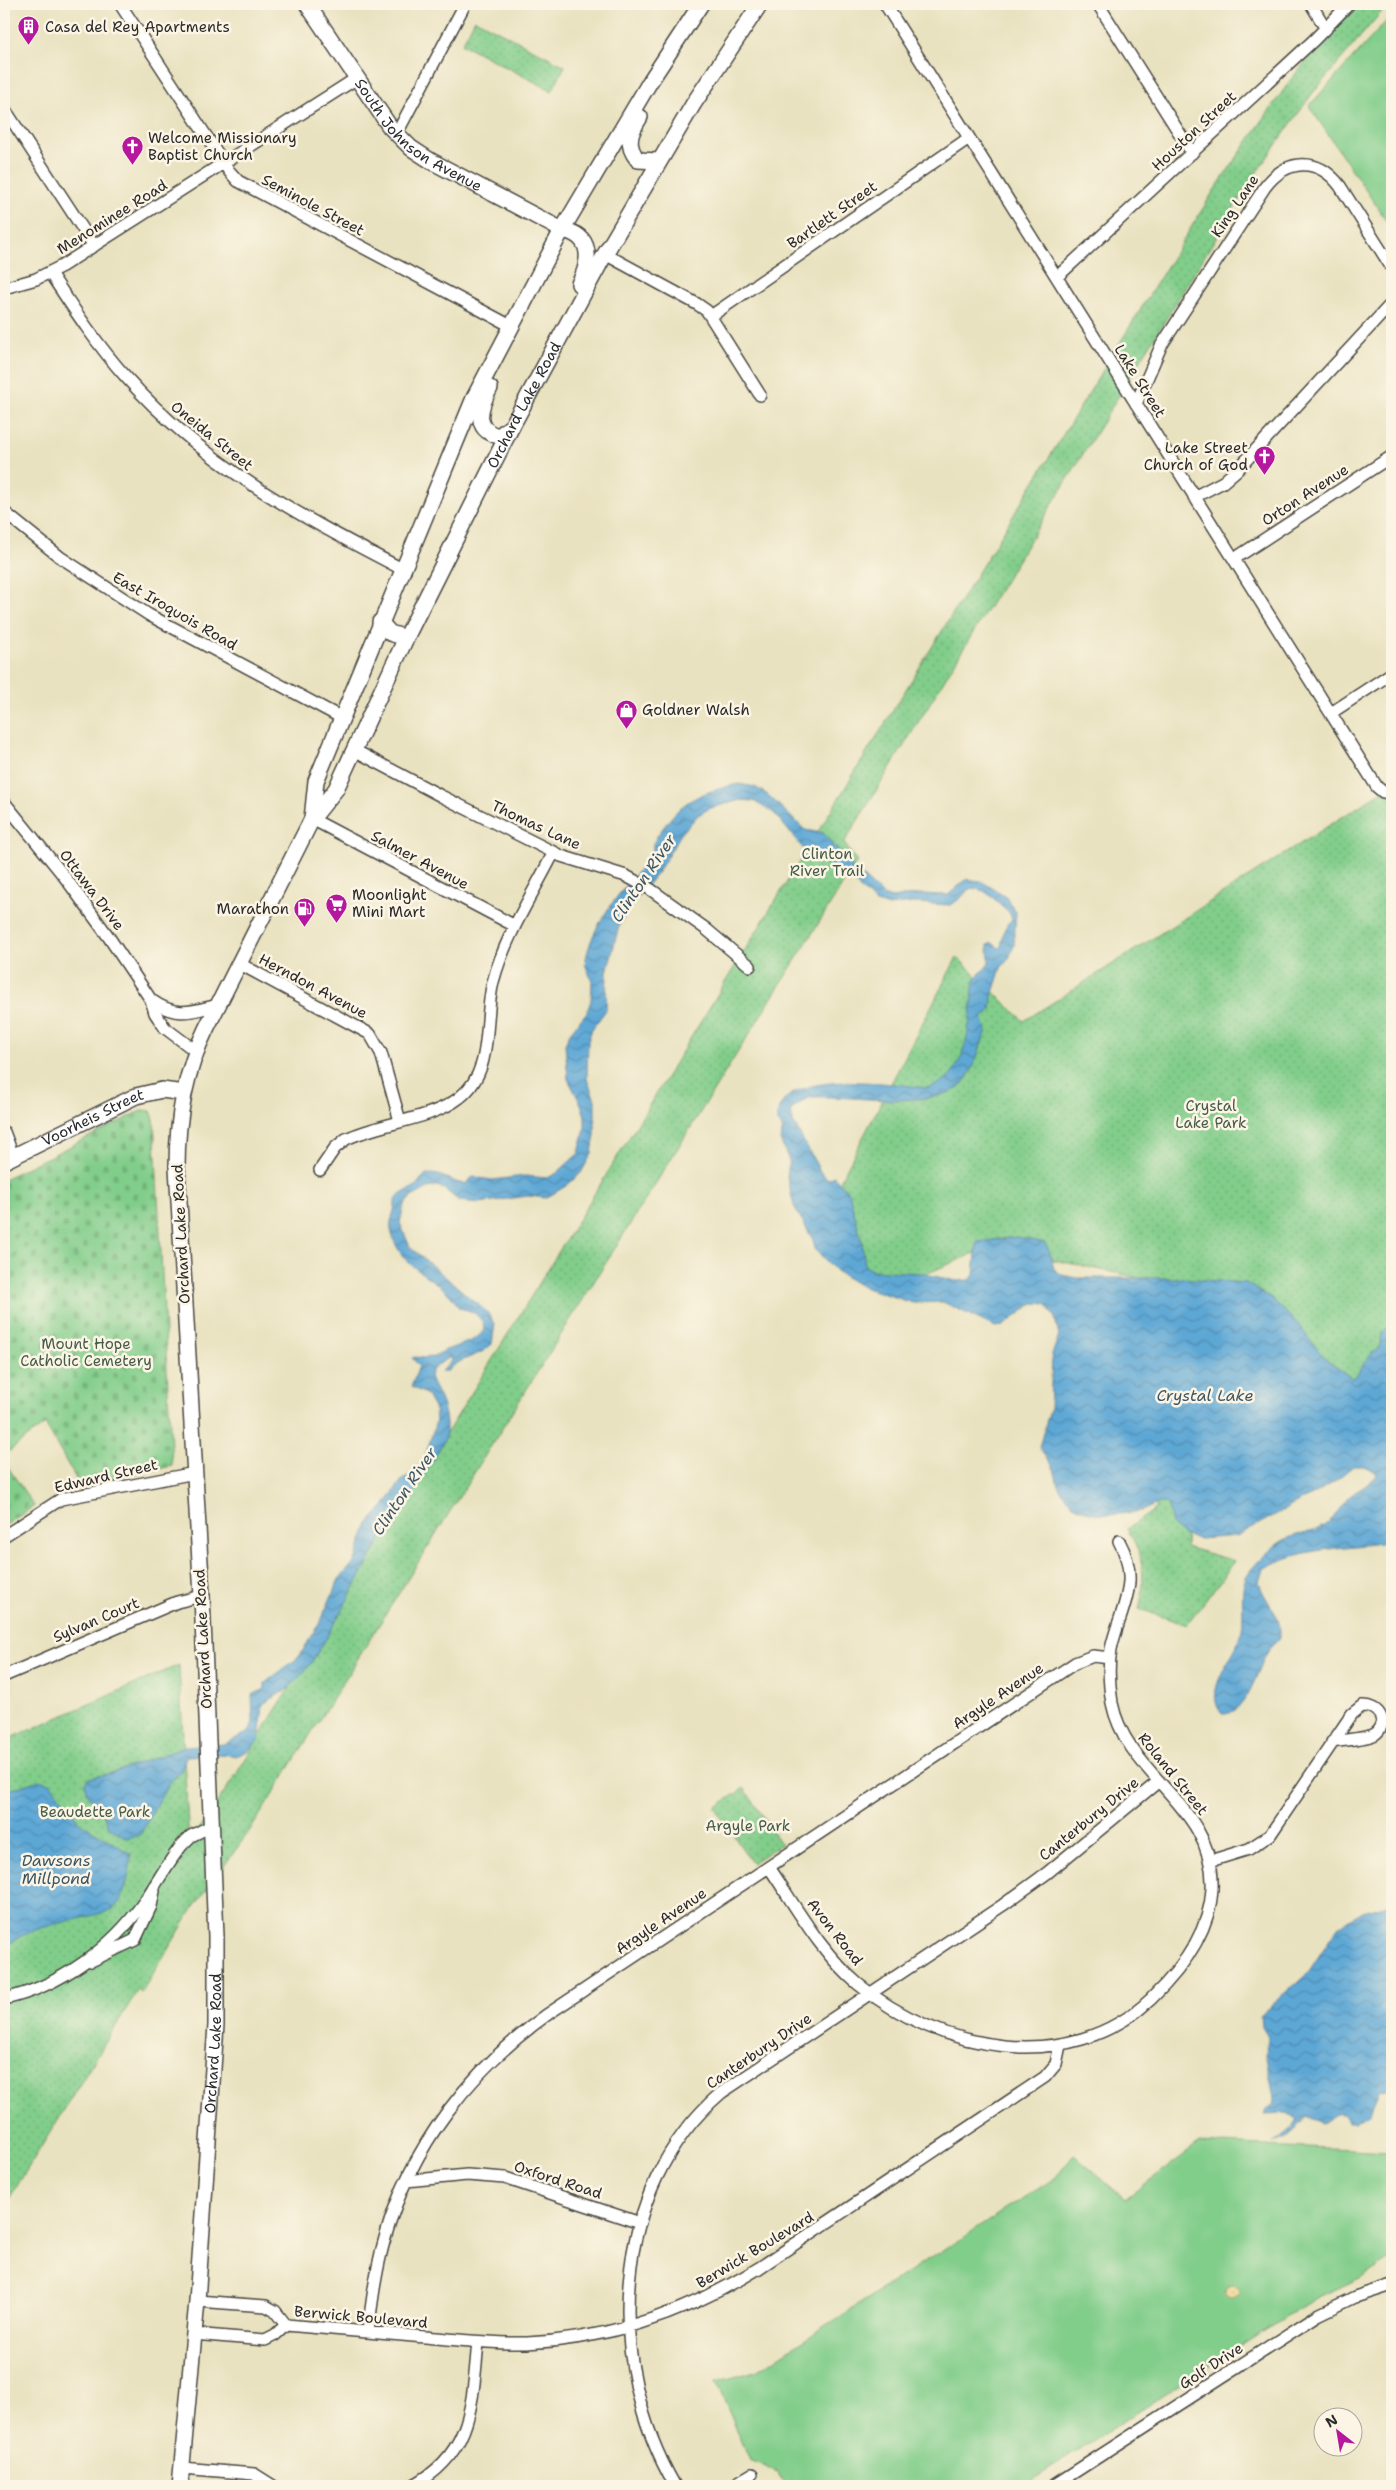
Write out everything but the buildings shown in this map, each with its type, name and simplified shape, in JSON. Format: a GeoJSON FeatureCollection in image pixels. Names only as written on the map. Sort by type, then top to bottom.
{"type":"FeatureCollection","features":[{"type":"Feature","properties":{"kind":"main road","name":"South Johnson Avenue"},"geometry":{"type":"LineString","coordinates":[[307,4],[396,135],[430,161],[562,230],[573,232],[580,238],[588,250],[585,274],[530,378],[530,394]]}},
{"type":"Feature","properties":{"kind":"main road"},"geometry":{"type":"LineString","coordinates":[[658,161],[638,160],[629,144],[630,132],[701,21],[702,4]]}},
{"type":"Feature","properties":{"kind":"main road","name":"Orchard Lake Road"},"geometry":{"type":"LineString","coordinates":[[312,819],[316,780],[454,443],[511,326],[562,230],[651,80],[702,4]]}},
{"type":"Feature","properties":{"kind":"main road","name":"Orchard Lake Road"},"geometry":{"type":"LineString","coordinates":[[180,2486],[197,2301],[216,2037],[216,1936],[202,1596],[177,1167],[177,1142],[184,1093],[197,1052],[218,1005],[312,819],[336,789],[406,638],[512,426],[605,254],[658,161],[760,4]]}},
{"type":"Feature","properties":{"kind":"main road"},"geometry":{"type":"LineString","coordinates":[[511,326],[514,340],[484,400],[481,410],[481,421],[484,428],[490,434],[499,436],[512,426]]}},
{"type":"Feature","properties":{"kind":"main road"},"geometry":{"type":"LineString","coordinates":[[380,622],[390,633],[406,638]]}},
{"type":"Feature","properties":{"kind":"main road","name":"Voorheis Street"},"geometry":{"type":"LineString","coordinates":[[8,1158],[144,1093],[162,1090],[184,1093]]}},
{"type":"Feature","properties":{"kind":"street","name":"Seminole Street"},"geometry":{"type":"LineString","coordinates":[[120,4],[224,163],[242,184],[511,326]]}},
{"type":"Feature","properties":{"kind":"street"},"geometry":{"type":"LineString","coordinates":[[396,135],[465,4]]}},
{"type":"Feature","properties":{"kind":"street","name":"Lake Street"},"geometry":{"type":"LineString","coordinates":[[885,4],[1377,787],[1391,794]]}},
{"type":"Feature","properties":{"kind":"street"},"geometry":{"type":"LineString","coordinates":[[1098,4],[1192,153]]}},
{"type":"Feature","properties":{"kind":"street"},"geometry":{"type":"LineString","coordinates":[[1310,4],[1326,29]]}},
{"type":"Feature","properties":{"kind":"street","name":"Houston Street"},"geometry":{"type":"LineString","coordinates":[[1057,277],[1326,29],[1349,4]]}},
{"type":"Feature","properties":{"kind":"street","name":"Menominee Road"},"geometry":{"type":"LineString","coordinates":[[4,288],[50,273],[356,78]]}},
{"type":"Feature","properties":{"kind":"street"},"geometry":{"type":"LineString","coordinates":[[4,108],[94,246]]}},
{"type":"Feature","properties":{"kind":"street","name":"Bartlett Street"},"geometry":{"type":"LineString","coordinates":[[711,316],[969,138]]}},
{"type":"Feature","properties":{"kind":"street","name":"King Lane"},"geometry":{"type":"LineString","coordinates":[[1136,404],[1165,340],[1265,187],[1282,171],[1298,166],[1310,165],[1322,168],[1330,175],[1340,186],[1392,268]]}},
{"type":"Feature","properties":{"kind":"street"},"geometry":{"type":"LineString","coordinates":[[605,254],[697,304],[711,316],[760,395]]}},
{"type":"Feature","properties":{"kind":"street","name":"Oneida Street"},"geometry":{"type":"LineString","coordinates":[[50,273],[119,369],[160,414],[190,441],[275,502],[402,568]]}},
{"type":"Feature","properties":{"kind":"street"},"geometry":{"type":"LineString","coordinates":[[1194,497],[1223,482],[1238,469],[1392,303]]}},
{"type":"Feature","properties":{"kind":"street","name":"Orton Avenue"},"geometry":{"type":"LineString","coordinates":[[1234,559],[1392,456]]}},
{"type":"Feature","properties":{"kind":"street","name":"East Iroquois Road"},"geometry":{"type":"LineString","coordinates":[[4,512],[75,567],[149,616],[342,718]]}},
{"type":"Feature","properties":{"kind":"street"},"geometry":{"type":"LineString","coordinates":[[1331,713],[1392,673]]}},
{"type":"Feature","properties":{"kind":"street","name":"Thomas Lane"},"geometry":{"type":"LineString","coordinates":[[354,750],[554,852],[626,876],[650,889],[706,929],[750,966]]}},
{"type":"Feature","properties":{"kind":"street","name":"Ottawa Drive"},"geometry":{"type":"LineString","coordinates":[[4,802],[86,906],[150,1000],[155,1014],[165,1028],[197,1052]]}},
{"type":"Feature","properties":{"kind":"street","name":"Salmer Avenue"},"geometry":{"type":"LineString","coordinates":[[312,819],[516,926]]}},
{"type":"Feature","properties":{"kind":"street"},"geometry":{"type":"LineString","coordinates":[[320,1170],[335,1148],[346,1139],[448,1105],[464,1094],[477,1080],[482,1070],[485,1054],[492,984],[503,952],[554,852]]}},
{"type":"Feature","properties":{"kind":"street","name":"Herndon Avenue"},"geometry":{"type":"LineString","coordinates":[[240,964],[370,1034],[381,1053],[400,1121]]}},
{"type":"Feature","properties":{"kind":"street","name":"Ottawa Drive"},"geometry":{"type":"LineString","coordinates":[[150,1000],[164,1009],[175,1013],[218,1005]]}},
{"type":"Feature","properties":{"kind":"street"},"geometry":{"type":"LineString","coordinates":[[4,1132],[8,1158]]}},
{"type":"Feature","properties":{"kind":"street","name":"Edward Street"},"geometry":{"type":"LineString","coordinates":[[4,1536],[62,1499],[195,1472]]}},
{"type":"Feature","properties":{"kind":"street","name":"Roland Street"},"geometry":{"type":"LineString","coordinates":[[1060,2046],[1084,2039],[1116,2024],[1149,2001],[1168,1981],[1193,1947],[1205,1924],[1212,1898],[1210,1861],[1204,1840],[1195,1824],[1135,1753],[1117,1722],[1110,1690],[1110,1658],[1130,1588],[1127,1560],[1119,1540]]}},
{"type":"Feature","properties":{"kind":"street","name":"Sylvan Court"},"geometry":{"type":"LineString","coordinates":[[4,1676],[177,1602],[202,1596]]}},
{"type":"Feature","properties":{"kind":"street","name":"Argyle Avenue"},"geometry":{"type":"LineString","coordinates":[[368,2332],[380,2257],[391,2218],[406,2181],[425,2145],[450,2107],[503,2049],[548,2014],[1075,1663],[1093,1656],[1110,1658]]}},
{"type":"Feature","properties":{"kind":"street"},"geometry":{"type":"LineString","coordinates":[[1210,1861],[1249,1849],[1270,1834],[1332,1742]]}},
{"type":"Feature","properties":{"kind":"street","name":"Canterbury Drive"},"geometry":{"type":"LineString","coordinates":[[675,2486],[658,2453],[640,2402],[632,2364],[629,2327],[631,2271],[640,2223],[658,2173],[673,2146],[695,2117],[737,2082],[1025,1889],[1159,1781]]}},
{"type":"Feature","properties":{"kind":"street"},"geometry":{"type":"LineString","coordinates":[[74,1969],[125,1926],[182,1844],[191,1836],[211,1826]]}},
{"type":"Feature","properties":{"kind":"street","name":"Avon Road"},"geometry":{"type":"LineString","coordinates":[[770,1867],[827,1952],[847,1974],[871,1994],[915,2022],[955,2037],[1004,2046],[1060,2046]]}},
{"type":"Feature","properties":{"kind":"street"},"geometry":{"type":"LineString","coordinates":[[4,1999],[39,1989],[74,1969],[135,1940],[151,1906],[156,1884]]}},
{"type":"Feature","properties":{"kind":"street","name":"Berwick Boulevard"},"geometry":{"type":"LineString","coordinates":[[193,2334],[264,2340],[275,2335],[286,2325],[478,2342],[550,2341],[629,2327],[696,2302],[767,2263],[1045,2077],[1056,2064],[1060,2046]]}},
{"type":"Feature","properties":{"kind":"street","name":"Oxford Road"},"geometry":{"type":"LineString","coordinates":[[406,2181],[467,2176],[505,2178],[640,2223]]}},
{"type":"Feature","properties":{"kind":"street","name":"Golf Drive"},"geometry":{"type":"LineString","coordinates":[[1053,2486],[1318,2315],[1356,2297],[1392,2285]]}},
{"type":"Feature","properties":{"kind":"street","name":"Berwick Boulevard"},"geometry":{"type":"LineString","coordinates":[[197,2301],[266,2306],[275,2310],[286,2325]]}},
{"type":"Feature","properties":{"kind":"street"},"geometry":{"type":"LineString","coordinates":[[412,2486],[430,2475],[445,2461],[464,2432],[472,2404],[478,2342]]}},
{"type":"Feature","properties":{"kind":"street"},"geometry":{"type":"LineString","coordinates":[[182,2468],[254,2474],[273,2486]]}},
{"type":"Feature","properties":{"kind":"street"},"geometry":{"type":"LineString","coordinates":[[732,2486],[752,2474]]}},
{"type":"Feature","properties":{"kind":"green space","name":"Clinton River Trail"},"geometry":{"type":"Polygon","coordinates":[[[1353,4],[1388,4],[1312,94],[1252,179],[844,843],[857,862],[253,1826],[194,1907],[141,1993],[138,1990],[4,2207],[4,1741],[179,1665],[189,1844],[235,1776],[1213,192],[1292,78],[1353,4]]]}},
{"type":"Feature","properties":{"kind":"green space"},"geometry":{"type":"Polygon","coordinates":[[[1392,15],[1392,229],[1309,106],[1392,15]]]}},
{"type":"Feature","properties":{"kind":"green space"},"geometry":{"type":"Polygon","coordinates":[[[475,19],[565,66],[552,91],[462,44],[475,19]]]}},
{"type":"Feature","properties":{"kind":"green space","name":"Crystal Lake Park"},"geometry":{"type":"Polygon","coordinates":[[[1392,785],[1392,1360],[1189,1487],[1186,1547],[1235,1561],[1187,1625],[1139,1609],[1143,1577],[1142,1568],[1137,1549],[1127,1529],[1157,1508],[1106,1423],[1192,1366],[1136,1277],[990,1247],[892,1288],[812,1235],[957,957],[1024,1021],[1392,785]]]}},
{"type":"Feature","properties":{"kind":"green space","name":"Mount Hope Catholic Cemetery"},"geometry":{"type":"Polygon","coordinates":[[[143,1110],[151,1111],[154,1119],[172,1466],[80,1486],[45,1424],[4,1455],[4,1179],[143,1110]]]}},
{"type":"Feature","properties":{"kind":"green space"},"geometry":{"type":"Polygon","coordinates":[[[4,1461],[34,1506],[4,1526],[4,1461]]]}},
{"type":"Feature","properties":{"kind":"green space","name":"Argyle Park"},"geometry":{"type":"Polygon","coordinates":[[[744,1788],[781,1844],[752,1863],[715,1808],[744,1788]]]}},
{"type":"Feature","properties":{"kind":"green space"},"geometry":{"type":"Polygon","coordinates":[[[1200,2143],[1392,2152],[1392,2258],[1360,2279],[1317,2297],[1023,2486],[786,2486],[777,2472],[750,2460],[716,2382],[756,2371],[1055,2178],[1074,2155],[1125,2199],[1200,2143]]]}},
{"type":"Feature","properties":{"kind":"sand"},"geometry":{"type":"Polygon","coordinates":[[[1229,2285],[1235,2285],[1239,2292],[1235,2299],[1229,2299],[1225,2295],[1225,2289],[1229,2285]]]}},
{"type":"Feature","properties":{"kind":"water","name":"Crystal Lake"},"geometry":{"type":"Polygon","coordinates":[[[739,784],[755,787],[768,795],[805,830],[823,833],[855,870],[883,895],[892,898],[920,894],[948,895],[967,879],[981,881],[1005,896],[1016,912],[1014,946],[1009,958],[1001,968],[992,996],[991,1010],[982,1018],[987,1031],[975,1064],[963,1083],[951,1092],[935,1097],[893,1100],[814,1097],[806,1099],[791,1110],[792,1120],[821,1173],[828,1179],[834,1176],[849,1193],[862,1242],[865,1266],[871,1270],[920,1273],[957,1281],[970,1280],[974,1275],[977,1242],[1017,1237],[1045,1243],[1054,1269],[1062,1275],[1077,1278],[1180,1278],[1246,1283],[1273,1300],[1297,1323],[1326,1360],[1352,1378],[1355,1377],[1370,1355],[1379,1348],[1383,1331],[1392,1328],[1392,1541],[1310,1552],[1294,1556],[1263,1569],[1259,1582],[1278,1619],[1280,1635],[1266,1655],[1244,1700],[1238,1708],[1230,1713],[1222,1714],[1217,1705],[1215,1695],[1221,1675],[1242,1630],[1243,1591],[1246,1577],[1263,1557],[1284,1540],[1316,1530],[1330,1521],[1345,1501],[1370,1482],[1376,1473],[1365,1466],[1353,1466],[1331,1484],[1237,1536],[1200,1539],[1185,1536],[1172,1525],[1168,1506],[1165,1503],[1140,1511],[1116,1514],[1094,1513],[1084,1510],[1066,1497],[1059,1487],[1052,1465],[1039,1447],[1050,1409],[1052,1354],[1059,1336],[1055,1318],[1046,1304],[1034,1303],[1003,1326],[995,1327],[943,1302],[913,1303],[863,1287],[836,1271],[815,1249],[813,1240],[794,1206],[787,1177],[789,1161],[780,1140],[783,1129],[777,1121],[782,1104],[795,1092],[815,1085],[839,1082],[865,1082],[927,1088],[940,1083],[949,1076],[957,1066],[966,1041],[974,983],[989,963],[988,945],[991,942],[999,948],[1001,946],[1005,928],[1012,919],[1009,912],[992,897],[984,891],[972,888],[950,905],[914,903],[887,906],[876,903],[843,873],[806,852],[774,813],[754,801],[741,800],[710,808],[698,815],[681,834],[658,872],[629,907],[619,926],[607,972],[606,1010],[592,1029],[588,1041],[587,1079],[595,1100],[595,1135],[592,1153],[581,1173],[566,1186],[546,1198],[528,1196],[479,1203],[459,1201],[437,1186],[428,1188],[410,1198],[404,1205],[400,1223],[410,1247],[487,1312],[495,1324],[492,1344],[482,1352],[457,1363],[448,1371],[441,1371],[452,1361],[451,1357],[440,1363],[431,1373],[430,1378],[444,1412],[445,1439],[409,1501],[385,1532],[309,1666],[289,1688],[267,1701],[263,1706],[259,1740],[248,1751],[236,1756],[225,1754],[186,1756],[181,1772],[169,1783],[140,1835],[126,1838],[109,1827],[103,1813],[86,1792],[85,1783],[89,1778],[112,1773],[185,1747],[224,1744],[249,1732],[253,1722],[252,1695],[265,1689],[265,1683],[299,1657],[321,1620],[339,1579],[354,1563],[368,1524],[384,1506],[402,1480],[424,1461],[436,1421],[435,1410],[426,1394],[411,1387],[419,1366],[412,1358],[432,1356],[469,1342],[482,1333],[484,1328],[482,1321],[474,1313],[459,1308],[452,1297],[403,1256],[396,1245],[391,1230],[395,1200],[416,1185],[422,1178],[433,1174],[465,1184],[473,1177],[492,1180],[525,1176],[547,1178],[557,1173],[579,1153],[585,1129],[585,1116],[568,1079],[565,1044],[570,1033],[587,1012],[591,1000],[592,981],[585,964],[594,933],[610,906],[651,855],[654,841],[677,811],[701,795],[739,784]]]}},
{"type":"Feature","properties":{"kind":"water","name":"Dawsons Millpond"},"geometry":{"type":"Polygon","coordinates":[[[39,1780],[50,1783],[79,1822],[131,1854],[130,1868],[124,1892],[113,1909],[28,1933],[15,1939],[4,1948],[4,1789],[12,1789],[39,1780]]]}},
{"type":"Feature","properties":{"kind":"water"},"geometry":{"type":"Polygon","coordinates":[[[1392,1903],[1392,2086],[1379,2090],[1370,2112],[1355,2122],[1349,2122],[1345,2115],[1341,2114],[1335,2114],[1322,2123],[1307,2116],[1290,2135],[1274,2143],[1293,2127],[1298,2119],[1286,2113],[1265,2114],[1267,2108],[1273,2104],[1274,2098],[1266,2057],[1267,2037],[1261,2027],[1260,2016],[1307,1974],[1338,1927],[1365,1910],[1392,1903]]]}},
{"type":"Feature","properties":{"kind":"place","name":"Casa del Rey Apartments"},"geometry":{"type":"Point","coordinates":[29,46]}},
{"type":"Feature","properties":{"kind":"place","name":"Welcome Missionary Baptist Church"},"geometry":{"type":"Point","coordinates":[132,166]}},
{"type":"Feature","properties":{"kind":"place","name":"Lake Street Church of God"},"geometry":{"type":"Point","coordinates":[1264,476]}},
{"type":"Feature","properties":{"kind":"place","name":"Goldner Walsh"},"geometry":{"type":"Point","coordinates":[626,729]}},
{"type":"Feature","properties":{"kind":"place","name":"Moonlight Mini Mart"},"geometry":{"type":"Point","coordinates":[336,923]}},
{"type":"Feature","properties":{"kind":"place","name":"Marathon"},"geometry":{"type":"Point","coordinates":[305,928]}},
{"type":"Feature","properties":{"kind":"water label","name":"Clinton River"},"geometry":{"type":"Point","coordinates":[643,878]}},
{"type":"Feature","properties":{"kind":"water label","name":"Clinton River"},"geometry":{"type":"Point","coordinates":[404,1491]}},
{"type":"Feature","properties":{"kind":"park label","name":"Beaudette Park"},"geometry":{"type":"Point","coordinates":[95,1812]}}]}
